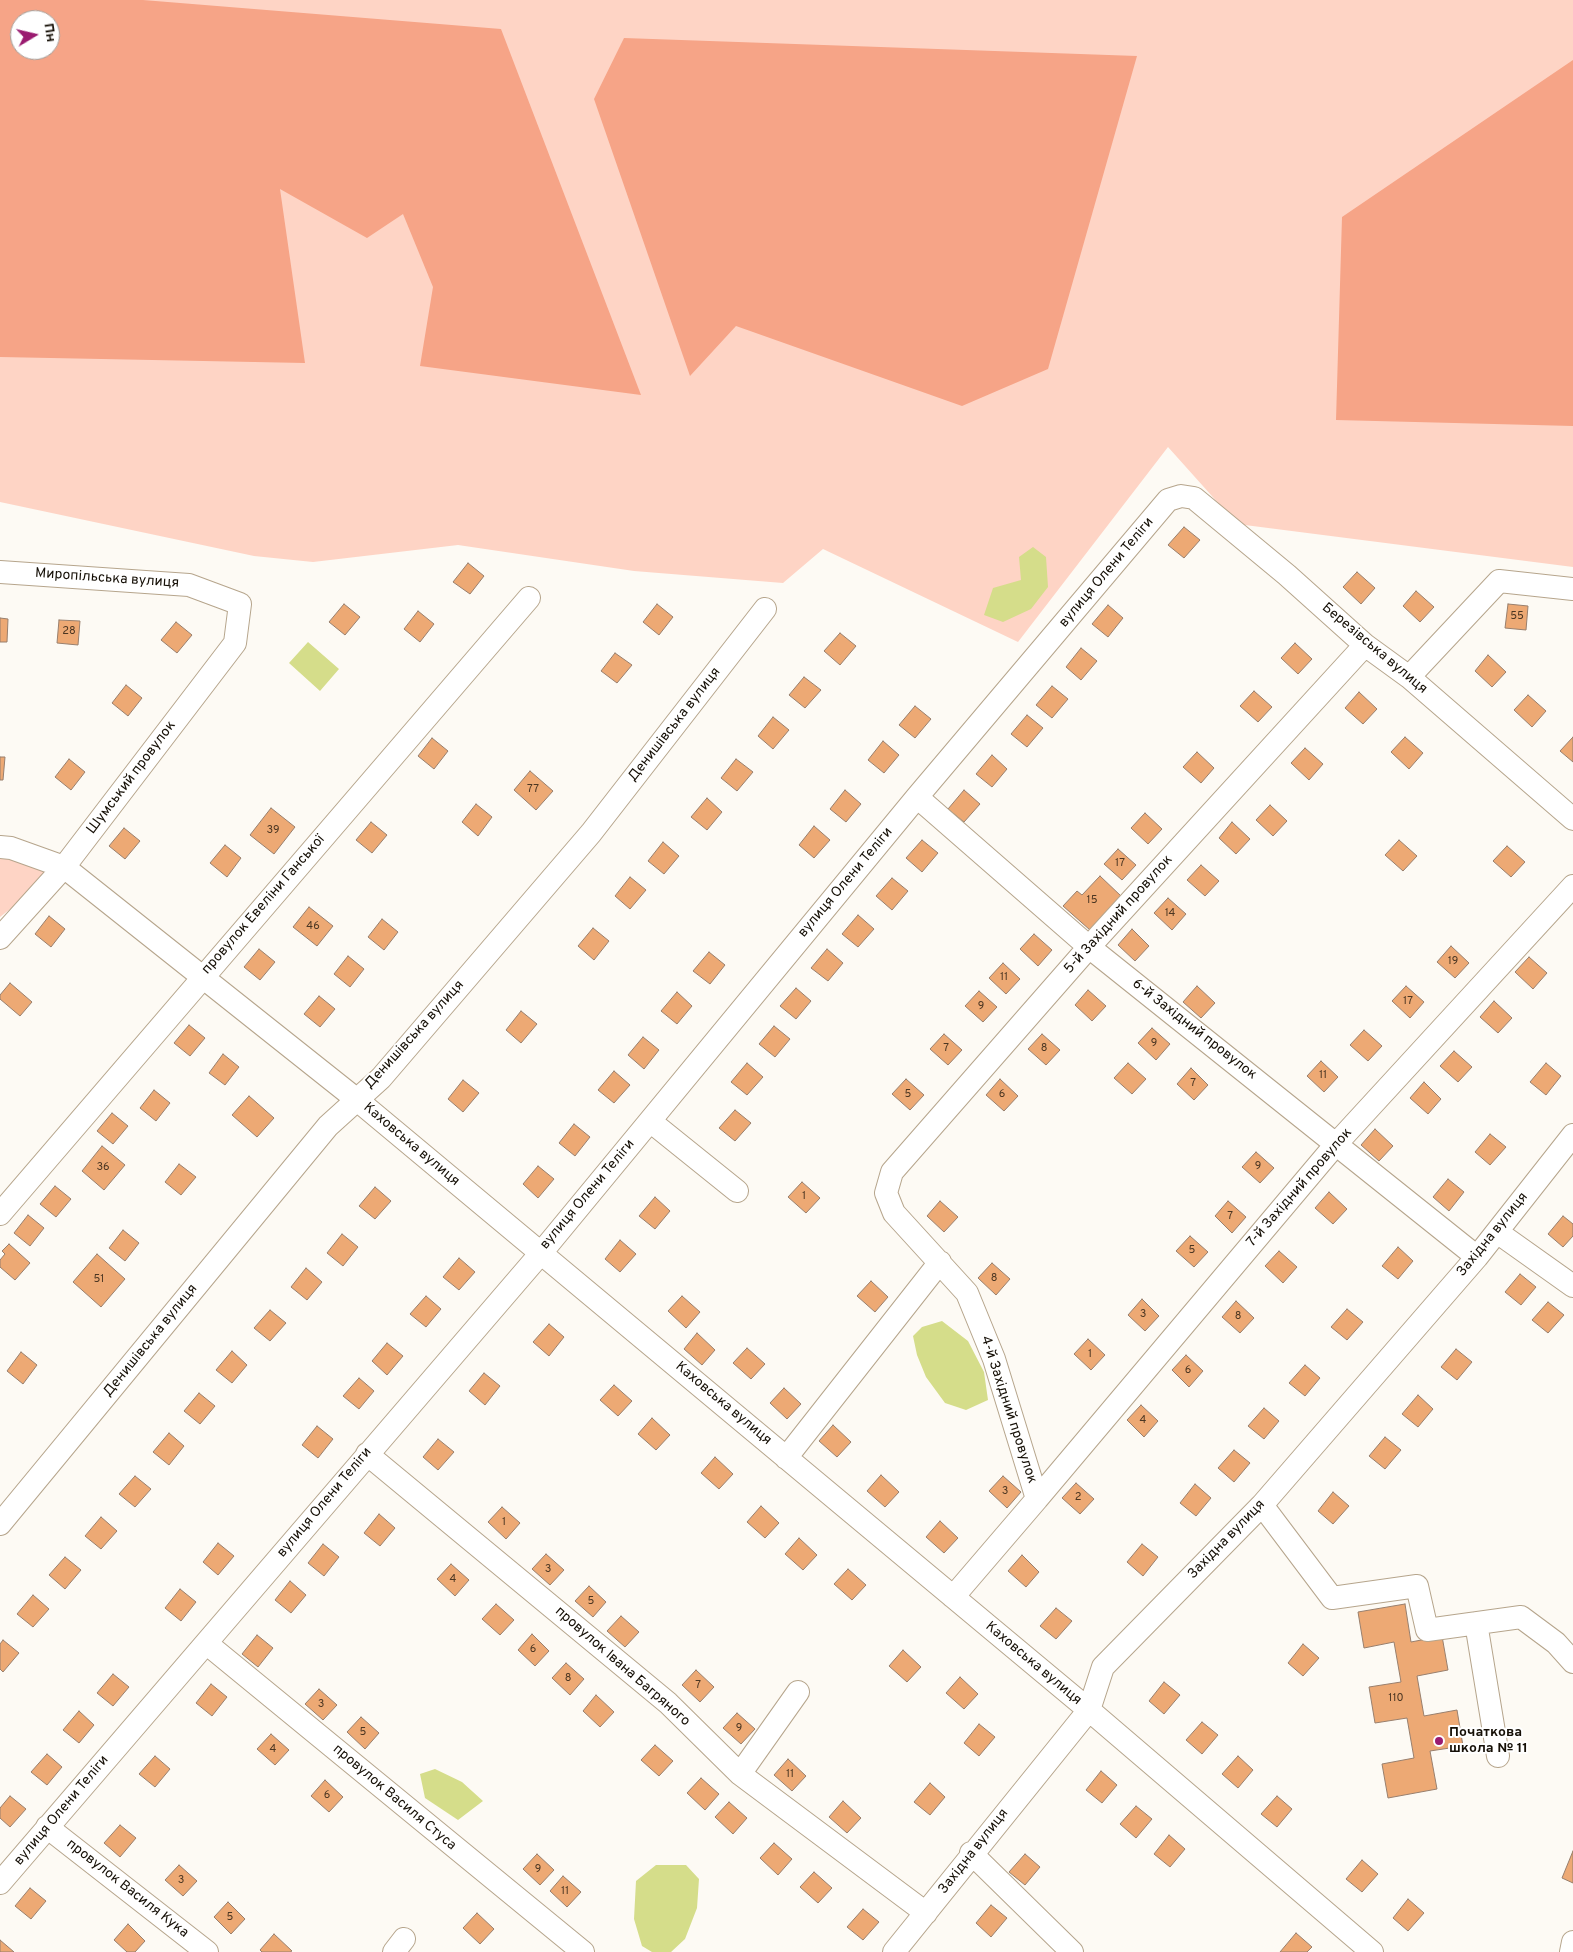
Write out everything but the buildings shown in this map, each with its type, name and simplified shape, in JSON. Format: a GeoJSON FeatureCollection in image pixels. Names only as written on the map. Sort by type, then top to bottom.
{"type":"FeatureCollection","features":[{"type":"Feature","properties":{"kind":"street","name":"Березівська вулиця"},"geometry":{"type":"LineString","coordinates":[[1168,500],[1181,496],[1194,498],[1287,574],[1365,645],[1409,677],[1573,819]]}},
{"type":"Feature","properties":{"kind":"street","name":"вулиця Олени Теліги"},"geometry":{"type":"LineString","coordinates":[[0,1883],[541,1253],[917,797],[1168,500]]}},
{"type":"Feature","properties":{"kind":"street","name":"Миропільська вулиця"},"geometry":{"type":"LineString","coordinates":[[0,572],[189,585],[240,604]]}},
{"type":"Feature","properties":{"kind":"street"},"geometry":{"type":"LineString","coordinates":[[1409,677],[1499,581],[1573,588]]}},
{"type":"Feature","properties":{"kind":"street","name":"провулок Евеліни Ганської"},"geometry":{"type":"LineString","coordinates":[[0,1214],[202,976],[529,598]]}},
{"type":"Feature","properties":{"kind":"street","name":"Шумський провулок"},"geometry":{"type":"LineString","coordinates":[[0,938],[64,867],[235,642],[240,604]]}},
{"type":"Feature","properties":{"kind":"street","name":"Денишівська вулиця"},"geometry":{"type":"LineString","coordinates":[[0,1524],[328,1126],[381,1078],[591,833],[765,609]]}},
{"type":"Feature","properties":{"kind":"street","name":"5-й Західний провулок"},"geometry":{"type":"LineString","coordinates":[[886,1193],[892,1172],[1089,947],[1365,645]]}},
{"type":"Feature","properties":{"kind":"street","name":"6-й Західний провулок"},"geometry":{"type":"LineString","coordinates":[[917,797],[1089,947],[1337,1143],[1477,1257]]}},
{"type":"Feature","properties":{"kind":"street","name":"Каховська вулиця"},"geometry":{"type":"LineString","coordinates":[[0,848],[11,848],[64,867],[202,976],[541,1253],[1089,1710],[1372,1952]]}},
{"type":"Feature","properties":{"kind":"street","name":"7-й Західний провулок"},"geometry":{"type":"LineString","coordinates":[[1037,1499],[1337,1143],[1573,886]]}},
{"type":"Feature","properties":{"kind":"street"},"geometry":{"type":"LineString","coordinates":[[650,1121],[737,1191]]}},
{"type":"Feature","properties":{"kind":"street","name":"Західна вулиця"},"geometry":{"type":"LineString","coordinates":[[894,1952],[1089,1710],[1103,1667],[1262,1505],[1477,1257],[1573,1135]]}},
{"type":"Feature","properties":{"kind":"street","name":"4-й Західний провулок"},"geometry":{"type":"LineString","coordinates":[[886,1193],[894,1213],[967,1294],[994,1359],[1037,1499],[953,1597]]}},
{"type":"Feature","properties":{"kind":"street"},"geometry":{"type":"LineString","coordinates":[[1497,1232],[1573,1286]]}},
{"type":"Feature","properties":{"kind":"street"},"geometry":{"type":"LineString","coordinates":[[786,1458],[940,1262]]}},
{"type":"Feature","properties":{"kind":"street","name":"провулок Івана Багряного"},"geometry":{"type":"LineString","coordinates":[[367,1454],[668,1703],[740,1774],[926,1913]]}},
{"type":"Feature","properties":{"kind":"street"},"geometry":{"type":"LineString","coordinates":[[1262,1505],[1332,1598],[1417,1586],[1427,1630],[1522,1617],[1556,1643],[1573,1662]]}},
{"type":"Feature","properties":{"kind":"street"},"geometry":{"type":"LineString","coordinates":[[1476,1623],[1498,1756]]}},
{"type":"Feature","properties":{"kind":"street","name":"провулок Василя Стуса"},"geometry":{"type":"LineString","coordinates":[[206,1643],[583,1952]]}},
{"type":"Feature","properties":{"kind":"street"},"geometry":{"type":"LineString","coordinates":[[740,1774],[798,1692]]}},
{"type":"Feature","properties":{"kind":"street","name":"провулок Василя Кука"},"geometry":{"type":"LineString","coordinates":[[47,1826],[207,1952]]}},
{"type":"Feature","properties":{"kind":"street"},"geometry":{"type":"LineString","coordinates":[[972,1853],[1072,1952]]}},
{"type":"Feature","properties":{"kind":"street"},"geometry":{"type":"LineString","coordinates":[[1571,1952],[1573,1942]]}},
{"type":"Feature","properties":{"kind":"shaded area"},"geometry":{"type":"Polygon","coordinates":[[[0,0],[1573,0],[1573,567],[1237,524],[1168,447],[1018,642],[823,549],[783,583],[634,571],[458,545],[313,562],[254,556],[0,502],[0,0]]]}},
{"type":"Feature","properties":{"kind":"shaded area"},"geometry":{"type":"Polygon","coordinates":[[[0,0],[143,0],[501,29],[641,395],[420,366],[433,287],[403,214],[367,238],[280,189],[305,363],[0,357],[0,0]]]}},
{"type":"Feature","properties":{"kind":"shaded area"},"geometry":{"type":"Polygon","coordinates":[[[624,38],[1137,56],[1048,369],[962,406],[736,326],[690,376],[594,99],[624,38]]]}},
{"type":"Feature","properties":{"kind":"shaded area"},"geometry":{"type":"Polygon","coordinates":[[[1573,60],[1573,426],[1336,420],[1342,217],[1573,60]]]}},
{"type":"Feature","properties":{"kind":"shaded area"},"geometry":{"type":"Polygon","coordinates":[[[1033,547],[1046,557],[1048,587],[1031,609],[1003,622],[984,615],[993,588],[1021,580],[1019,557],[1033,547]]]}},
{"type":"Feature","properties":{"kind":"shaded area"},"geometry":{"type":"Polygon","coordinates":[[[308,642],[339,669],[320,691],[289,663],[308,642]]]}},
{"type":"Feature","properties":{"kind":"shaded area"},"geometry":{"type":"Polygon","coordinates":[[[0,847],[64,867],[0,917],[0,847]]]}},
{"type":"Feature","properties":{"kind":"shaded area"},"geometry":{"type":"Polygon","coordinates":[[[942,1321],[968,1341],[984,1372],[988,1400],[966,1410],[945,1403],[926,1377],[917,1355],[913,1336],[922,1327],[942,1321]]]}},
{"type":"Feature","properties":{"kind":"shaded area"},"geometry":{"type":"Polygon","coordinates":[[[435,1769],[462,1782],[483,1801],[458,1820],[425,1798],[420,1774],[435,1769]]]}},
{"type":"Feature","properties":{"kind":"shaded area"},"geometry":{"type":"Polygon","coordinates":[[[656,1865],[686,1865],[699,1879],[697,1908],[685,1939],[671,1952],[652,1952],[642,1946],[634,1919],[636,1881],[656,1865]]]}},
{"type":"Feature","properties":{"kind":"place","name":"Початкова школа № 11"},"geometry":{"type":"Point","coordinates":[1439,1741]}}]}
